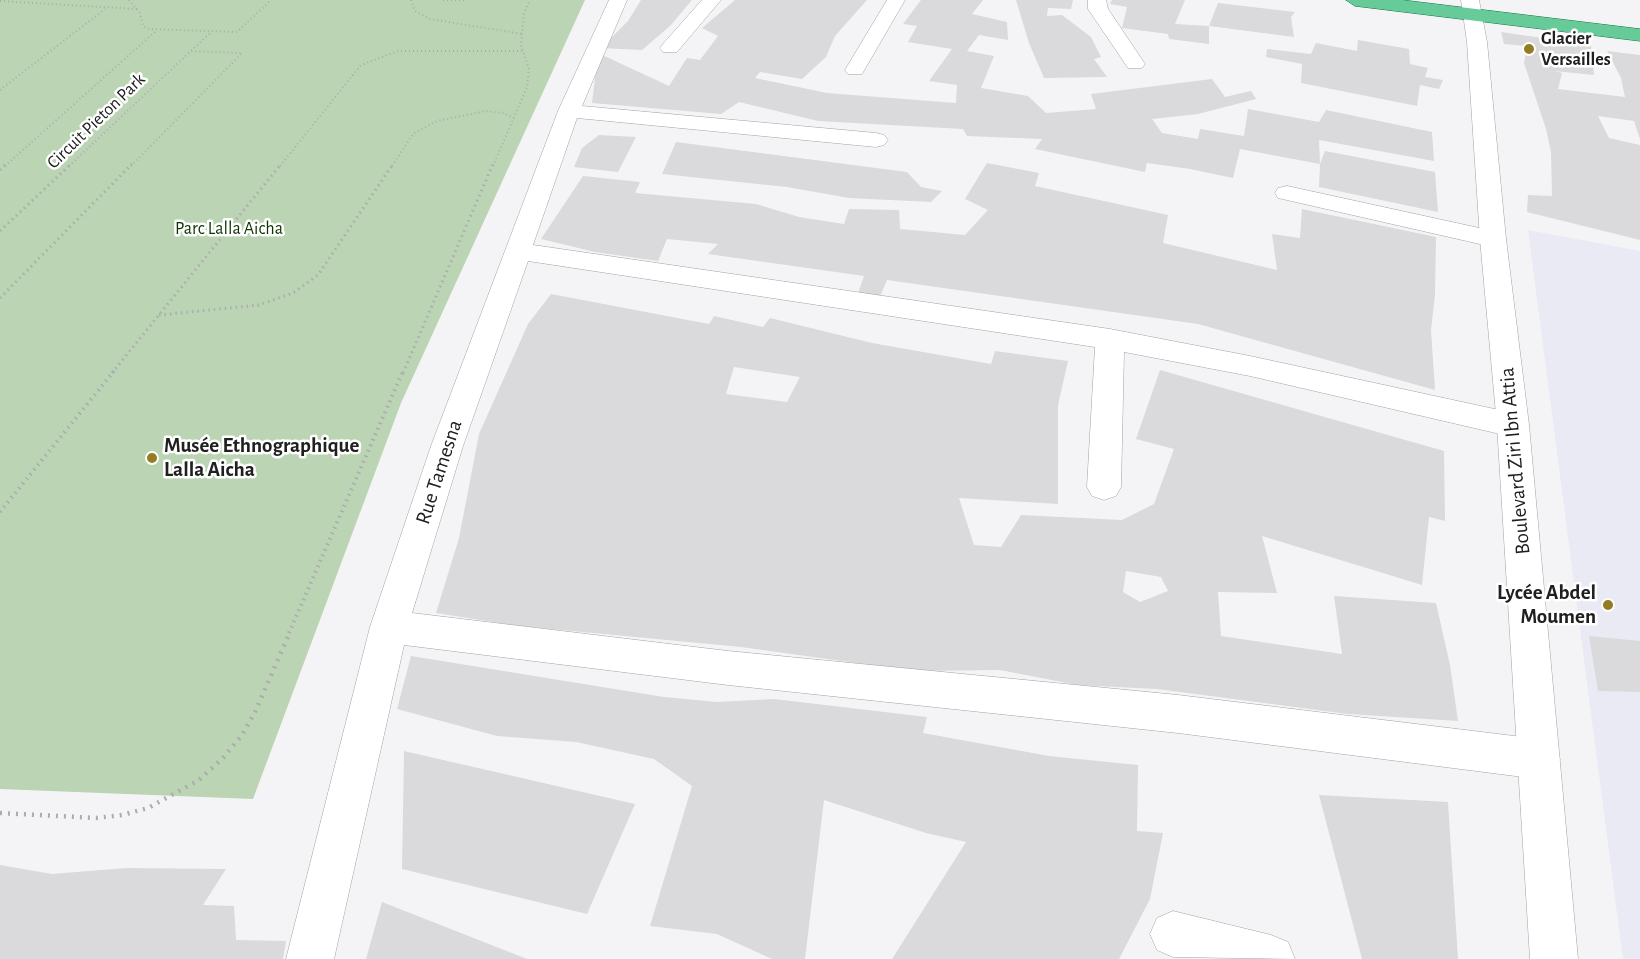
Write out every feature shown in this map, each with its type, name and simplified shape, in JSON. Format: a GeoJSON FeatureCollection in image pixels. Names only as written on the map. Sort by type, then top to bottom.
{"type":"FeatureCollection","features":[{"type":"Feature","properties":{"kind":"main road"},"geometry":{"type":"LineString","coordinates":[[1355,0],[1480,5],[1640,19]]}},
{"type":"Feature","properties":{"kind":"main road"},"geometry":{"type":"LineString","coordinates":[[1480,5],[1640,35]]}},
{"type":"Feature","properties":{"kind":"street","name":"Rue Tamesna"},"geometry":{"type":"LineString","coordinates":[[310,959],[389,627],[447,446],[569,111],[618,0]]}},
{"type":"Feature","properties":{"kind":"street"},"geometry":{"type":"LineString","coordinates":[[670,48],[712,0]]}},
{"type":"Feature","properties":{"kind":"street"},"geometry":{"type":"LineString","coordinates":[[855,70],[896,0]]}},
{"type":"Feature","properties":{"kind":"street"},"geometry":{"type":"LineString","coordinates":[[1097,0],[1098,9],[1136,64]]}},
{"type":"Feature","properties":{"kind":"street","name":"Boulevard Ziri Ibn Attia"},"geometry":{"type":"LineString","coordinates":[[1480,5],[1477,42],[1493,239],[1513,425],[1554,959]]}},
{"type":"Feature","properties":{"kind":"street"},"geometry":{"type":"LineString","coordinates":[[569,111],[876,140]]}},
{"type":"Feature","properties":{"kind":"street"},"geometry":{"type":"LineString","coordinates":[[1287,193],[1493,239]]}},
{"type":"Feature","properties":{"kind":"street"},"geometry":{"type":"LineString","coordinates":[[517,251],[1110,339],[1250,366],[1513,425]]}},
{"type":"Feature","properties":{"kind":"street"},"geometry":{"type":"LineString","coordinates":[[1104,487],[1110,339]]}},
{"type":"Feature","properties":{"kind":"street"},"geometry":{"type":"LineString","coordinates":[[389,627],[728,668],[1178,714],[1539,759]]}},
{"type":"Feature","properties":{"kind":"street"},"geometry":{"type":"LineString","coordinates":[[1173,934],[1270,959]]}},
{"type":"Feature","properties":{"kind":"path"},"geometry":{"type":"LineString","coordinates":[[129,0],[138,9],[143,26],[157,30],[211,32],[237,32],[271,0]]}},
{"type":"Feature","properties":{"kind":"path"},"geometry":{"type":"LineString","coordinates":[[411,0],[415,11],[430,19],[522,34]]}},
{"type":"Feature","properties":{"kind":"path"},"geometry":{"type":"LineString","coordinates":[[443,0],[467,0]]}},
{"type":"Feature","properties":{"kind":"path"},"geometry":{"type":"LineString","coordinates":[[0,813],[96,818],[122,815],[148,808],[199,780],[223,758],[242,735],[255,712],[530,78],[522,51],[522,34],[524,13],[530,0]]}},
{"type":"Feature","properties":{"kind":"path"},"geometry":{"type":"LineString","coordinates":[[0,2],[138,9]]}},
{"type":"Feature","properties":{"kind":"path"},"geometry":{"type":"LineString","coordinates":[[0,90],[105,8]]}},
{"type":"Feature","properties":{"kind":"path","name":"Circuit Pieton Park"},"geometry":{"type":"LineString","coordinates":[[0,170],[157,30]]}},
{"type":"Feature","properties":{"kind":"path","name":"Circuit Pieton Park"},"geometry":{"type":"LineString","coordinates":[[0,231],[211,32]]}},
{"type":"Feature","properties":{"kind":"path"},"geometry":{"type":"LineString","coordinates":[[0,298],[242,53],[189,51]]}},
{"type":"Feature","properties":{"kind":"path"},"geometry":{"type":"LineString","coordinates":[[0,512],[361,65],[398,51],[522,51]]}},
{"type":"Feature","properties":{"kind":"path"},"geometry":{"type":"LineString","coordinates":[[158,315],[259,305],[293,293],[318,275],[413,134],[438,121],[486,111],[504,113],[514,118]]}},
{"type":"Feature","properties":{"kind":"shaded area","name":"Lycée Abdel Moumen"},"geometry":{"type":"Polygon","coordinates":[[[1528,230],[1640,251],[1640,959],[1623,959],[1528,230]]]}},
{"type":"Feature","properties":{"kind":"green space","name":"Parc Lalla Aicha"},"geometry":{"type":"Polygon","coordinates":[[[0,0],[585,0],[401,403],[253,799],[0,789],[0,0]]]}},
{"type":"Feature","properties":{"kind":"building"},"geometry":{"type":"Polygon","coordinates":[[[641,0],[692,0],[670,26],[642,50],[601,48],[628,21],[641,0]]]}},
{"type":"Feature","properties":{"kind":"building"},"geometry":{"type":"Polygon","coordinates":[[[735,0],[867,0],[835,36],[826,57],[802,79],[760,72],[755,78],[827,93],[956,103],[957,85],[929,81],[952,49],[908,42],[917,26],[903,24],[921,0],[983,0],[972,14],[1007,22],[1008,40],[979,35],[967,51],[994,56],[981,88],[1028,96],[1046,113],[1096,109],[1091,94],[1212,79],[1225,97],[1251,91],[1256,99],[1198,114],[1152,119],[1162,133],[1198,139],[1200,129],[1244,136],[1248,109],[1319,122],[1326,110],[1432,132],[1434,161],[1319,140],[1320,164],[1240,149],[1233,178],[1147,163],[1145,172],[1035,149],[1042,139],[967,136],[963,129],[818,121],[739,102],[721,114],[592,103],[598,53],[669,86],[687,58],[700,60],[718,36],[702,28],[735,0]]]}},
{"type":"Feature","properties":{"kind":"building"},"geometry":{"type":"Polygon","coordinates":[[[1016,0],[1073,0],[1071,9],[1048,8],[1047,16],[1062,15],[1091,37],[1101,57],[1094,59],[1107,77],[1044,78],[1029,43],[1016,0]]]}},
{"type":"Feature","properties":{"kind":"building"},"geometry":{"type":"Polygon","coordinates":[[[1112,0],[1185,0],[1175,24],[1209,26],[1209,44],[1169,39],[1168,34],[1122,28],[1127,7],[1110,4],[1112,0]]]}},
{"type":"Feature","properties":{"kind":"building"},"geometry":{"type":"Polygon","coordinates":[[[1218,3],[1295,12],[1291,17],[1294,37],[1209,26],[1218,3]]]}},
{"type":"Feature","properties":{"kind":"building"},"geometry":{"type":"Polygon","coordinates":[[[1501,32],[1591,45],[1594,75],[1554,71],[1562,73],[1558,89],[1625,97],[1621,78],[1607,51],[1640,55],[1640,139],[1634,121],[1598,116],[1609,138],[1640,145],[1640,240],[1527,212],[1528,195],[1552,196],[1551,152],[1546,129],[1524,63],[1527,46],[1504,44],[1501,32]]]}},
{"type":"Feature","properties":{"kind":"building"},"geometry":{"type":"Polygon","coordinates":[[[1358,40],[1409,49],[1410,64],[1428,68],[1425,77],[1443,80],[1439,89],[1420,85],[1417,106],[1301,83],[1302,64],[1266,57],[1267,49],[1311,54],[1316,43],[1357,51],[1358,40]]]}},
{"type":"Feature","properties":{"kind":"building"},"geometry":{"type":"Polygon","coordinates":[[[599,135],[636,137],[618,172],[574,167],[582,148],[599,135]]]}},
{"type":"Feature","properties":{"kind":"building"},"geometry":{"type":"Polygon","coordinates":[[[676,142],[907,172],[921,187],[942,191],[931,202],[849,198],[787,187],[662,174],[676,142]]]}},
{"type":"Feature","properties":{"kind":"building"},"geometry":{"type":"Polygon","coordinates":[[[1325,151],[1435,172],[1438,212],[1319,187],[1320,164],[1325,151]]]}},
{"type":"Feature","properties":{"kind":"building"},"geometry":{"type":"Polygon","coordinates":[[[987,163],[1039,173],[1035,186],[1168,215],[1163,243],[1277,270],[1272,234],[1300,238],[1302,209],[1436,237],[1435,294],[1431,330],[1435,390],[1198,324],[887,280],[879,299],[857,296],[864,276],[708,254],[718,244],[667,239],[658,261],[595,252],[541,239],[583,176],[640,182],[635,193],[756,204],[799,217],[844,224],[849,209],[899,210],[900,229],[965,235],[988,210],[965,199],[987,163]]]}},
{"type":"Feature","properties":{"kind":"building"},"geometry":{"type":"Polygon","coordinates":[[[551,294],[709,324],[714,316],[763,327],[770,318],[872,343],[991,364],[995,351],[1068,361],[1058,405],[1058,504],[959,498],[974,545],[1001,547],[1021,515],[1122,520],[1154,504],[1174,449],[1136,439],[1160,370],[1444,451],[1445,521],[1429,517],[1422,585],[1262,536],[1277,593],[1218,592],[1221,636],[1342,654],[1334,596],[1436,603],[1450,665],[1458,721],[1348,714],[1157,689],[1077,685],[1000,670],[914,671],[741,647],[519,626],[436,613],[459,538],[479,434],[528,324],[551,294]],[[734,367],[726,394],[787,402],[800,377],[734,367]],[[1126,571],[1123,592],[1140,602],[1168,591],[1161,577],[1126,571]]]}},
{"type":"Feature","properties":{"kind":"building"},"geometry":{"type":"Polygon","coordinates":[[[1589,636],[1640,641],[1640,692],[1598,691],[1589,636]]]}},
{"type":"Feature","properties":{"kind":"building"},"geometry":{"type":"Polygon","coordinates":[[[411,656],[664,697],[717,702],[774,699],[927,717],[923,733],[1049,756],[1138,765],[1137,831],[1163,833],[1150,899],[1119,959],[892,959],[966,842],[926,833],[824,800],[805,959],[772,959],[717,934],[650,926],[692,786],[654,759],[576,742],[497,736],[397,709],[411,656]]]}},
{"type":"Feature","properties":{"kind":"building"},"geometry":{"type":"Polygon","coordinates":[[[404,751],[635,804],[587,914],[402,869],[404,751]]]}},
{"type":"Feature","properties":{"kind":"building"},"geometry":{"type":"Polygon","coordinates":[[[1319,795],[1448,802],[1458,959],[1362,959],[1319,795]]]}},
{"type":"Feature","properties":{"kind":"building"},"geometry":{"type":"Polygon","coordinates":[[[0,865],[52,874],[126,868],[226,869],[203,905],[234,906],[236,940],[286,941],[283,959],[0,959],[0,865]]]}},
{"type":"Feature","properties":{"kind":"building"},"geometry":{"type":"Polygon","coordinates":[[[382,902],[527,959],[366,959],[382,902]]]}},
{"type":"Feature","properties":{"kind":"place","name":"Glacier Versailles"},"geometry":{"type":"Point","coordinates":[1529,49]}},
{"type":"Feature","properties":{"kind":"place","name":"Musée Ethnographique Lalla Aicha"},"geometry":{"type":"Point","coordinates":[152,458]}},
{"type":"Feature","properties":{"kind":"place","name":"Lycée Abdel Moumen"},"geometry":{"type":"Point","coordinates":[1608,605]}}]}
